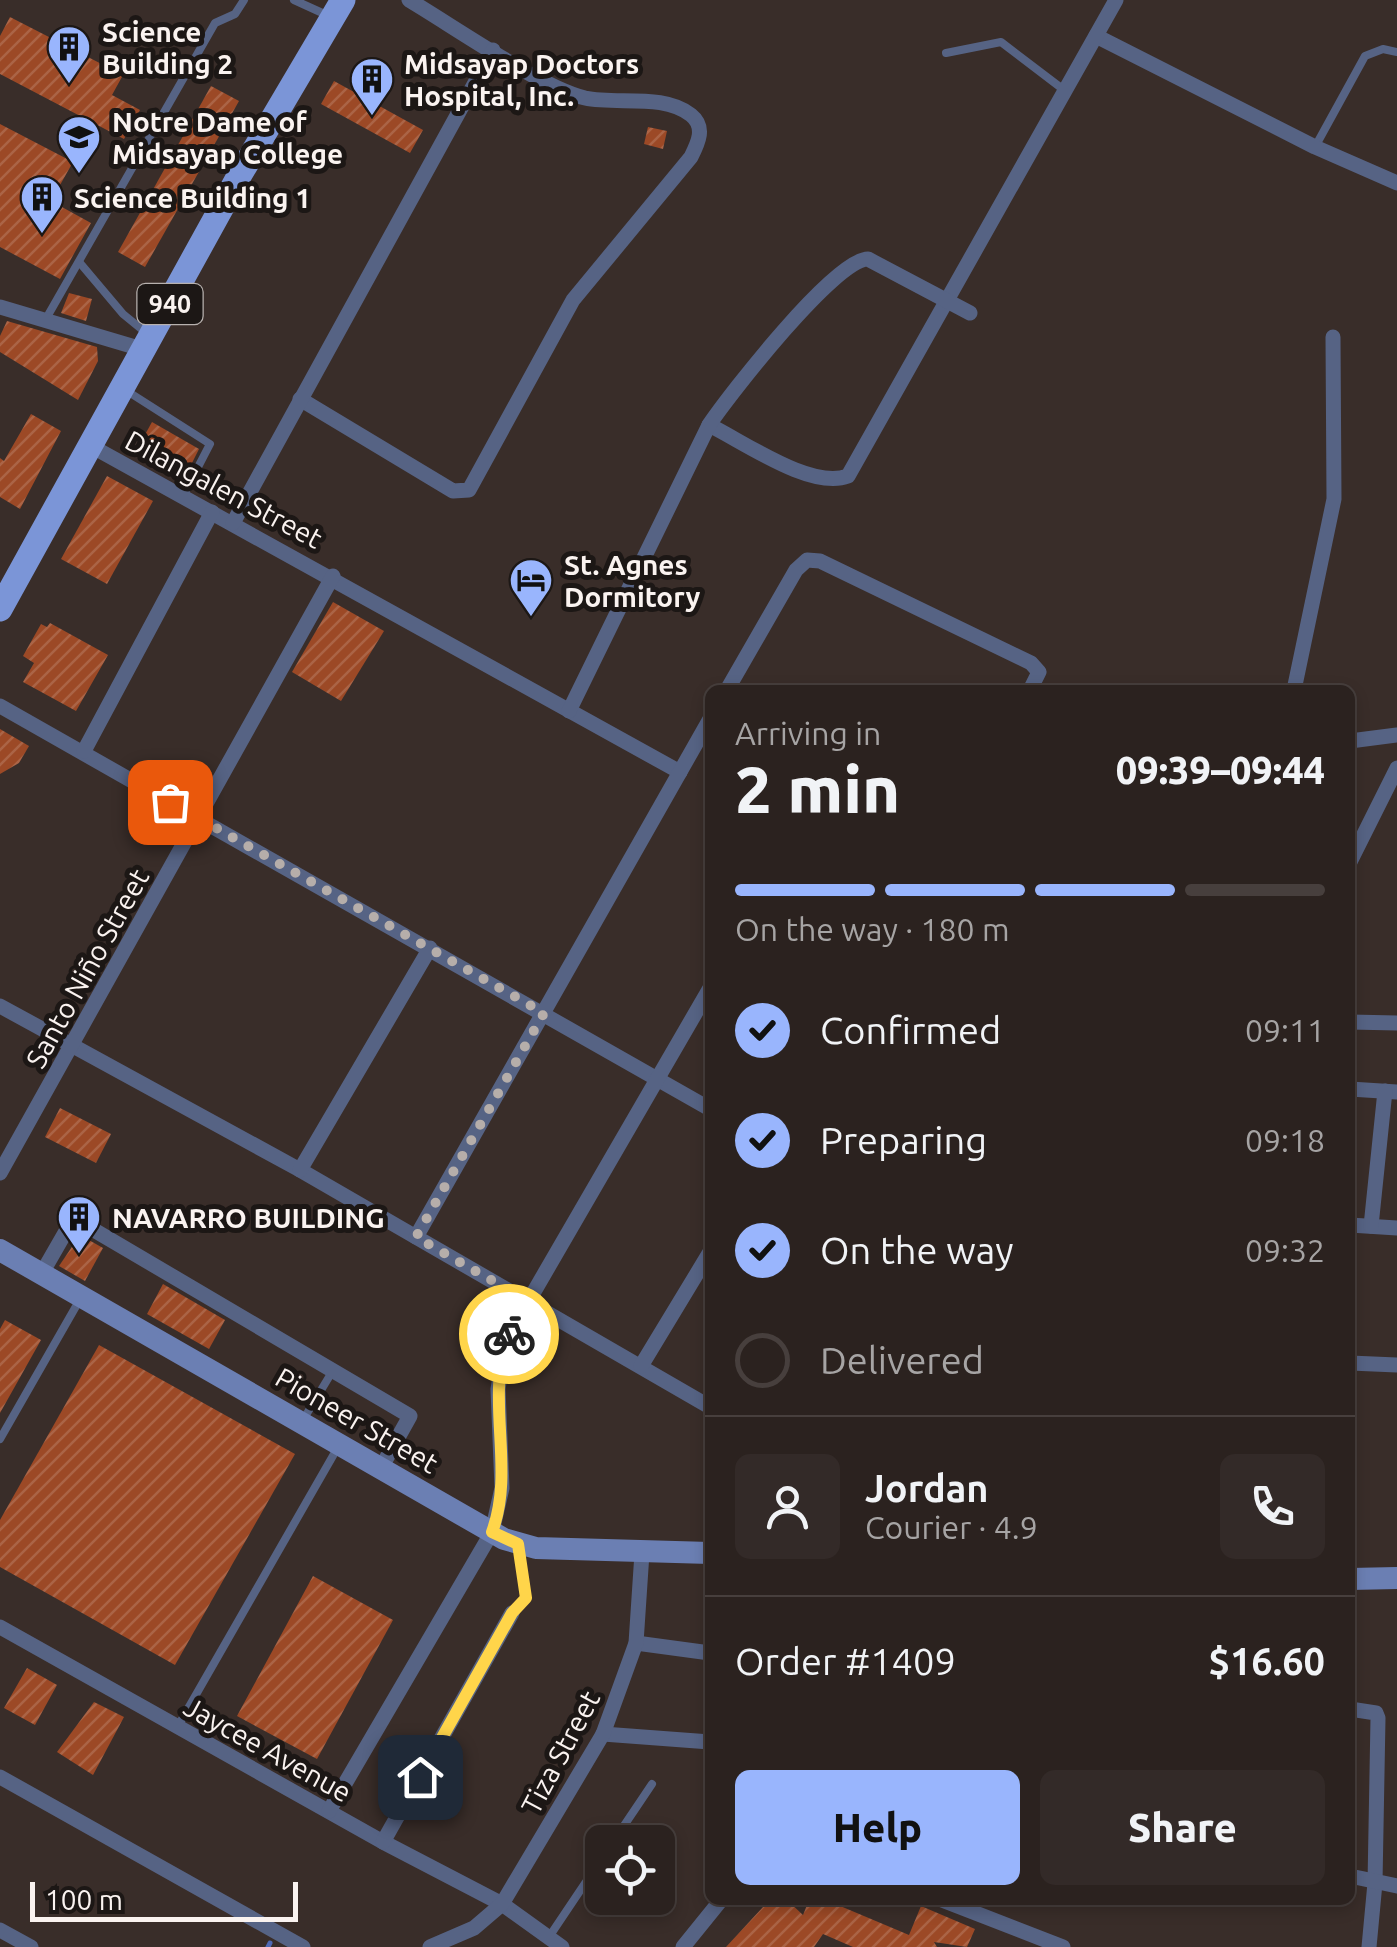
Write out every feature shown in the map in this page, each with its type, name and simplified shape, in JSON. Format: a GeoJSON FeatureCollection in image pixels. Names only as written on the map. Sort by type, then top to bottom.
{"type":"FeatureCollection","features":[{"type":"Feature","properties":{"kind":"main road","name":"940"},"geometry":{"type":"LineString","coordinates":[[0,608],[239,176],[338,9]]}},
{"type":"Feature","properties":{"kind":"main road","name":"Pioneer Street"},"geometry":{"type":"LineString","coordinates":[[0,1250],[518,1544],[642,1553],[705,1547]]}},
{"type":"Feature","properties":{"kind":"main road"},"geometry":{"type":"LineString","coordinates":[[1355,1578],[1397,1578]]}},
{"type":"Feature","properties":{"kind":"street"},"geometry":{"type":"LineString","coordinates":[[300,400],[453,491],[469,490],[574,300],[691,157],[700,130],[690,114],[672,106],[582,97],[410,0]]}},
{"type":"Feature","properties":{"kind":"street"},"geometry":{"type":"LineString","coordinates":[[709,424],[810,477],[836,480],[848,476],[1116,0]]}},
{"type":"Feature","properties":{"kind":"street"},"geometry":{"type":"LineString","coordinates":[[1096,36],[1314,146],[1397,183]]}},
{"type":"Feature","properties":{"kind":"street"},"geometry":{"type":"LineString","coordinates":[[233,523],[493,50]]}},
{"type":"Feature","properties":{"kind":"street"},"geometry":{"type":"LineString","coordinates":[[569,711],[709,424],[738,384],[804,310],[860,259],[876,261],[970,314]]}},
{"type":"Feature","properties":{"kind":"street"},"geometry":{"type":"LineString","coordinates":[[0,307],[149,344]]}},
{"type":"Feature","properties":{"kind":"street"},"geometry":{"type":"LineString","coordinates":[[1295,685],[1334,499],[1333,338]]}},
{"type":"Feature","properties":{"kind":"street","name":"Dilangalen Street"},"geometry":{"type":"LineString","coordinates":[[91,446],[333,576],[680,772]]}},
{"type":"Feature","properties":{"kind":"street"},"geometry":{"type":"LineString","coordinates":[[84,751],[212,512]]}},
{"type":"Feature","properties":{"kind":"street"},"geometry":{"type":"LineString","coordinates":[[730,685],[796,570],[807,560],[820,560],[1031,663],[1039,672],[1032,685]]}},
{"type":"Feature","properties":{"kind":"street","name":"Santo Niño Street"},"geometry":{"type":"LineString","coordinates":[[0,1174],[333,576]]}},
{"type":"Feature","properties":{"kind":"street"},"geometry":{"type":"LineString","coordinates":[[0,706],[705,1106]]}},
{"type":"Feature","properties":{"kind":"street"},"geometry":{"type":"LineString","coordinates":[[416,1237],[705,728]]}},
{"type":"Feature","properties":{"kind":"street"},"geometry":{"type":"LineString","coordinates":[[1355,739],[1397,735]]}},
{"type":"Feature","properties":{"kind":"street"},"geometry":{"type":"LineString","coordinates":[[1355,852],[1397,768]]}},
{"type":"Feature","properties":{"kind":"street"},"geometry":{"type":"LineString","coordinates":[[300,1170],[430,948]]}},
{"type":"Feature","properties":{"kind":"street"},"geometry":{"type":"LineString","coordinates":[[328,1811],[492,1532],[502,1488],[501,1363],[526,1300],[659,1081],[705,997]]}},
{"type":"Feature","properties":{"kind":"street"},"geometry":{"type":"LineString","coordinates":[[0,1006],[300,1170],[705,1405]]}},
{"type":"Feature","properties":{"kind":"street"},"geometry":{"type":"LineString","coordinates":[[1355,1022],[1397,1022]]}},
{"type":"Feature","properties":{"kind":"street"},"geometry":{"type":"LineString","coordinates":[[1355,1090],[1391,1092],[1372,1226]]}},
{"type":"Feature","properties":{"kind":"street"},"geometry":{"type":"LineString","coordinates":[[42,1274],[69,1226],[82,1223],[410,1416],[381,1468]]}},
{"type":"Feature","properties":{"kind":"street"},"geometry":{"type":"LineString","coordinates":[[1355,1225],[1397,1228]]}},
{"type":"Feature","properties":{"kind":"street"},"geometry":{"type":"LineString","coordinates":[[640,1366],[705,1260]]}},
{"type":"Feature","properties":{"kind":"street"},"geometry":{"type":"LineString","coordinates":[[1355,1363],[1397,1365]]}},
{"type":"Feature","properties":{"kind":"street","name":"Tiza Street"},"geometry":{"type":"LineString","coordinates":[[502,1904],[603,1734],[636,1643],[642,1553]]}},
{"type":"Feature","properties":{"kind":"street"},"geometry":{"type":"LineString","coordinates":[[383,1842],[512,1613]]}},
{"type":"Feature","properties":{"kind":"street","name":"Jaycee Avenue"},"geometry":{"type":"LineString","coordinates":[[0,1627],[383,1842],[502,1904],[555,1942]]}},
{"type":"Feature","properties":{"kind":"street"},"geometry":{"type":"LineString","coordinates":[[636,1643],[705,1652]]}},
{"type":"Feature","properties":{"kind":"street"},"geometry":{"type":"LineString","coordinates":[[1355,1710],[1376,1713],[1378,1718],[1375,1883],[1369,1947]]}},
{"type":"Feature","properties":{"kind":"street"},"geometry":{"type":"LineString","coordinates":[[603,1734],[705,1742]]}},
{"type":"Feature","properties":{"kind":"street"},"geometry":{"type":"LineString","coordinates":[[0,1777],[302,1947]]}},
{"type":"Feature","properties":{"kind":"street"},"geometry":{"type":"LineString","coordinates":[[1355,1877],[1397,1886]]}},
{"type":"Feature","properties":{"kind":"street"},"geometry":{"type":"LineString","coordinates":[[430,1947],[474,1928],[502,1904]]}},
{"type":"Feature","properties":{"kind":"street"},"geometry":{"type":"LineString","coordinates":[[683,1947],[717,1905]]}},
{"type":"Feature","properties":{"kind":"street"},"geometry":{"type":"LineString","coordinates":[[955,1905],[1062,1947]]}},
{"type":"Feature","properties":{"kind":"street"},"geometry":{"type":"LineString","coordinates":[[0,1930],[31,1947]]}},
{"type":"Feature","properties":{"kind":"lane"},"geometry":{"type":"LineString","coordinates":[[47,317],[215,23],[235,14],[244,0]]}},
{"type":"Feature","properties":{"kind":"lane"},"geometry":{"type":"LineString","coordinates":[[294,0],[338,9]]}},
{"type":"Feature","properties":{"kind":"lane"},"geometry":{"type":"LineString","coordinates":[[946,52],[1001,42],[1065,90]]}},
{"type":"Feature","properties":{"kind":"lane"},"geometry":{"type":"LineString","coordinates":[[1314,146],[1364,56],[1383,49],[1397,52]]}},
{"type":"Feature","properties":{"kind":"lane"},"geometry":{"type":"LineString","coordinates":[[80,263],[149,344]]}},
{"type":"Feature","properties":{"kind":"lane"},"geometry":{"type":"LineString","coordinates":[[124,388],[210,444],[183,496]]}},
{"type":"Feature","properties":{"kind":"lane"},"geometry":{"type":"LineString","coordinates":[[0,1437],[82,1297]]}},
{"type":"Feature","properties":{"kind":"lane"},"geometry":{"type":"LineString","coordinates":[[303,1421],[334,1368]]}},
{"type":"Feature","properties":{"kind":"lane"},"geometry":{"type":"LineString","coordinates":[[178,1727],[340,1443]]}},
{"type":"Feature","properties":{"kind":"lane"},"geometry":{"type":"LineString","coordinates":[[512,1613],[526,1598],[518,1544]]}},
{"type":"Feature","properties":{"kind":"lane"},"geometry":{"type":"LineString","coordinates":[[624,1825],[652,1784]]}},
{"type":"Feature","properties":{"kind":"lane"},"geometry":{"type":"LineString","coordinates":[[555,1942],[585,1888]]}},
{"type":"Feature","properties":{"kind":"building","name":"Science Building 2"},"geometry":{"type":"Polygon","coordinates":[[[10,17],[123,75],[112,95],[140,110],[124,139],[0,74],[0,36],[10,17]]]}},
{"type":"Feature","properties":{"kind":"building","name":"Midsayap Doctors Hospital, Inc."},"geometry":{"type":"Polygon","coordinates":[[[334,81],[423,130],[410,153],[321,104],[334,81]]]}},
{"type":"Feature","properties":{"kind":"building"},"geometry":{"type":"Polygon","coordinates":[[[211,86],[239,101],[145,267],[118,252],[211,86]]]}},
{"type":"Feature","properties":{"kind":"building","name":"Science Building 1"},"geometry":{"type":"Polygon","coordinates":[[[0,124],[73,162],[51,201],[91,223],[60,279],[0,247],[0,124]]]}},
{"type":"Feature","properties":{"kind":"building"},"geometry":{"type":"Polygon","coordinates":[[[648,127],[667,131],[663,149],[644,144],[648,127]]]}},
{"type":"Feature","properties":{"kind":"building"},"geometry":{"type":"Polygon","coordinates":[[[69,293],[92,299],[86,321],[61,313],[69,293]]]}},
{"type":"Feature","properties":{"kind":"building"},"geometry":{"type":"Polygon","coordinates":[[[7,321],[97,347],[98,361],[78,400],[0,352],[0,336],[7,321]]]}},
{"type":"Feature","properties":{"kind":"building"},"geometry":{"type":"Polygon","coordinates":[[[31,414],[61,431],[20,509],[0,497],[0,458],[4,461],[31,414]]]}},
{"type":"Feature","properties":{"kind":"building"},"geometry":{"type":"Polygon","coordinates":[[[152,422],[199,449],[190,467],[142,440],[152,422]]]}},
{"type":"Feature","properties":{"kind":"building"},"geometry":{"type":"Polygon","coordinates":[[[107,476],[153,501],[107,584],[61,559],[107,476]]]}},
{"type":"Feature","properties":{"kind":"building"},"geometry":{"type":"Polygon","coordinates":[[[333,602],[384,631],[341,701],[292,672],[333,602]]]}},
{"type":"Feature","properties":{"kind":"building"},"geometry":{"type":"Polygon","coordinates":[[[50,623],[108,655],[76,711],[23,682],[34,663],[23,656],[41,624],[47,627],[50,623]]]}},
{"type":"Feature","properties":{"kind":"building"},"geometry":{"type":"Polygon","coordinates":[[[0,729],[29,746],[19,763],[0,774],[0,729]]]}},
{"type":"Feature","properties":{"kind":"building"},"geometry":{"type":"Polygon","coordinates":[[[60,1108],[111,1134],[96,1163],[45,1137],[60,1108]]]}},
{"type":"Feature","properties":{"kind":"building","name":"NAVARRO BUILDING"},"geometry":{"type":"Polygon","coordinates":[[[80,1235],[103,1248],[85,1281],[59,1266],[80,1235]]]}},
{"type":"Feature","properties":{"kind":"building"},"geometry":{"type":"Polygon","coordinates":[[[163,1284],[225,1320],[209,1349],[147,1314],[163,1284]]]}},
{"type":"Feature","properties":{"kind":"building"},"geometry":{"type":"Polygon","coordinates":[[[5,1320],[41,1340],[0,1413],[0,1329],[5,1320]]]}},
{"type":"Feature","properties":{"kind":"building"},"geometry":{"type":"Polygon","coordinates":[[[99,1345],[295,1454],[175,1665],[0,1567],[0,1520],[99,1345]]]}},
{"type":"Feature","properties":{"kind":"building"},"geometry":{"type":"Polygon","coordinates":[[[313,1576],[393,1620],[317,1759],[237,1716],[313,1576]]]}},
{"type":"Feature","properties":{"kind":"building"},"geometry":{"type":"Polygon","coordinates":[[[27,1668],[57,1685],[35,1725],[4,1708],[27,1668]]]}},
{"type":"Feature","properties":{"kind":"building"},"geometry":{"type":"Polygon","coordinates":[[[94,1702],[124,1717],[93,1775],[57,1752],[94,1702]]]}},
{"type":"Feature","properties":{"kind":"building"},"geometry":{"type":"Polygon","coordinates":[[[761,1905],[792,1905],[803,1915],[807,1905],[838,1905],[909,1935],[921,1906],[975,1929],[967,1947],[934,1942],[937,1947],[853,1947],[823,1934],[814,1947],[726,1947],[763,1907],[761,1905]]]}},
{"type":"Feature","properties":{"kind":"waterway"},"geometry":{"type":"LineString","coordinates":[[268,1947],[270,1943]]}},
{"type":"Feature","properties":{"kind":"way so far"},"geometry":{"type":"LineString","coordinates":[[170,802],[544,1013],[416,1237],[526,1300],[509,1334]]}},
{"type":"Feature","properties":{"kind":"place","name":"Science Building 2"},"geometry":{"type":"Point","coordinates":[69,85]}},
{"type":"Feature","properties":{"kind":"place","name":"Midsayap Doctors Hospital, Inc."},"geometry":{"type":"Point","coordinates":[372,117]}},
{"type":"Feature","properties":{"kind":"place","name":"Notre Dame of Midsayap College"},"geometry":{"type":"Point","coordinates":[79,175]}},
{"type":"Feature","properties":{"kind":"place","name":"Science Building 1"},"geometry":{"type":"Point","coordinates":[42,235]}},
{"type":"Feature","properties":{"kind":"place","name":"St. Agnes Dormitory"},"geometry":{"type":"Point","coordinates":[531,618]}},
{"type":"Feature","properties":{"kind":"place","name":"NAVARRO BUILDING"},"geometry":{"type":"Point","coordinates":[79,1255]}},
{"type":"Feature","properties":{"kind":"route"},"geometry":{"type":"LineString","coordinates":[[420,1777],[512,1613],[526,1598],[518,1544],[492,1532],[502,1488],[498,1389],[509,1334]]}}]}
